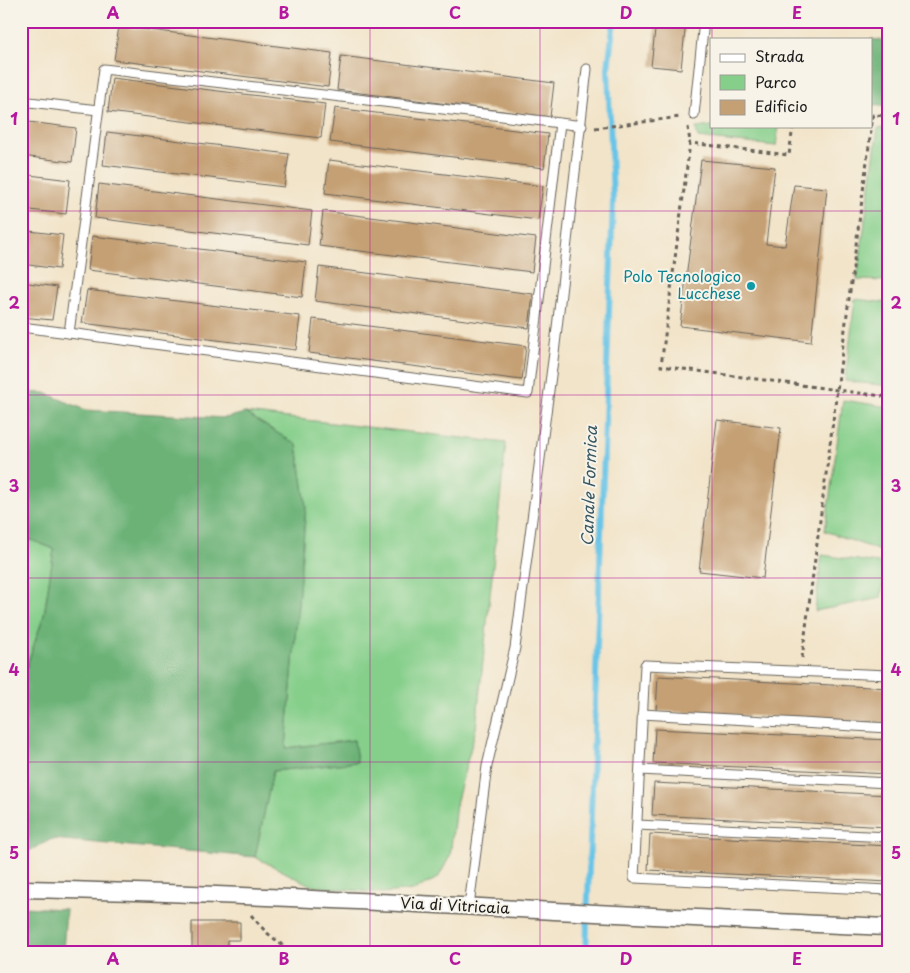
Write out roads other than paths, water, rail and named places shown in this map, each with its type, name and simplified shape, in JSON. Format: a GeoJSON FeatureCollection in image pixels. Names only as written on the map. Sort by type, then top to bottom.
{"type":"FeatureCollection","features":[{"type":"Feature","properties":{"kind":"street","name":"Via di Vitricaia"},"geometry":{"type":"LineString","coordinates":[[21,889],[158,892],[469,906],[625,916],[889,927]]}},
{"type":"Feature","properties":{"kind":"lane"},"geometry":{"type":"LineString","coordinates":[[694,115],[704,21]]}},
{"type":"Feature","properties":{"kind":"lane"},"geometry":{"type":"LineString","coordinates":[[469,906],[487,766],[514,648],[588,68]]}},
{"type":"Feature","properties":{"kind":"lane"},"geometry":{"type":"LineString","coordinates":[[69,332],[104,69],[582,126]]}},
{"type":"Feature","properties":{"kind":"lane"},"geometry":{"type":"LineString","coordinates":[[21,101],[98,110]]}},
{"type":"Feature","properties":{"kind":"lane"},"geometry":{"type":"LineString","coordinates":[[21,327],[528,393],[560,123]]}},
{"type":"Feature","properties":{"kind":"lane"},"geometry":{"type":"LineString","coordinates":[[889,675],[645,665],[634,878],[889,890]]}},
{"type":"Feature","properties":{"kind":"lane"},"geometry":{"type":"LineString","coordinates":[[642,714],[889,728]]}},
{"type":"Feature","properties":{"kind":"lane"},"geometry":{"type":"LineString","coordinates":[[640,770],[889,783]]}},
{"type":"Feature","properties":{"kind":"lane"},"geometry":{"type":"LineString","coordinates":[[637,825],[889,837]]}},
{"type":"Feature","properties":{"kind":"waterway","name":"Canale Formica"},"geometry":{"type":"LineString","coordinates":[[586,952],[613,201],[608,68],[614,21]]}},
{"type":"Feature","properties":{"kind":"place","name":"Polo Tecnologico Lucchese"},"geometry":{"type":"Point","coordinates":[751,286]}}]}
